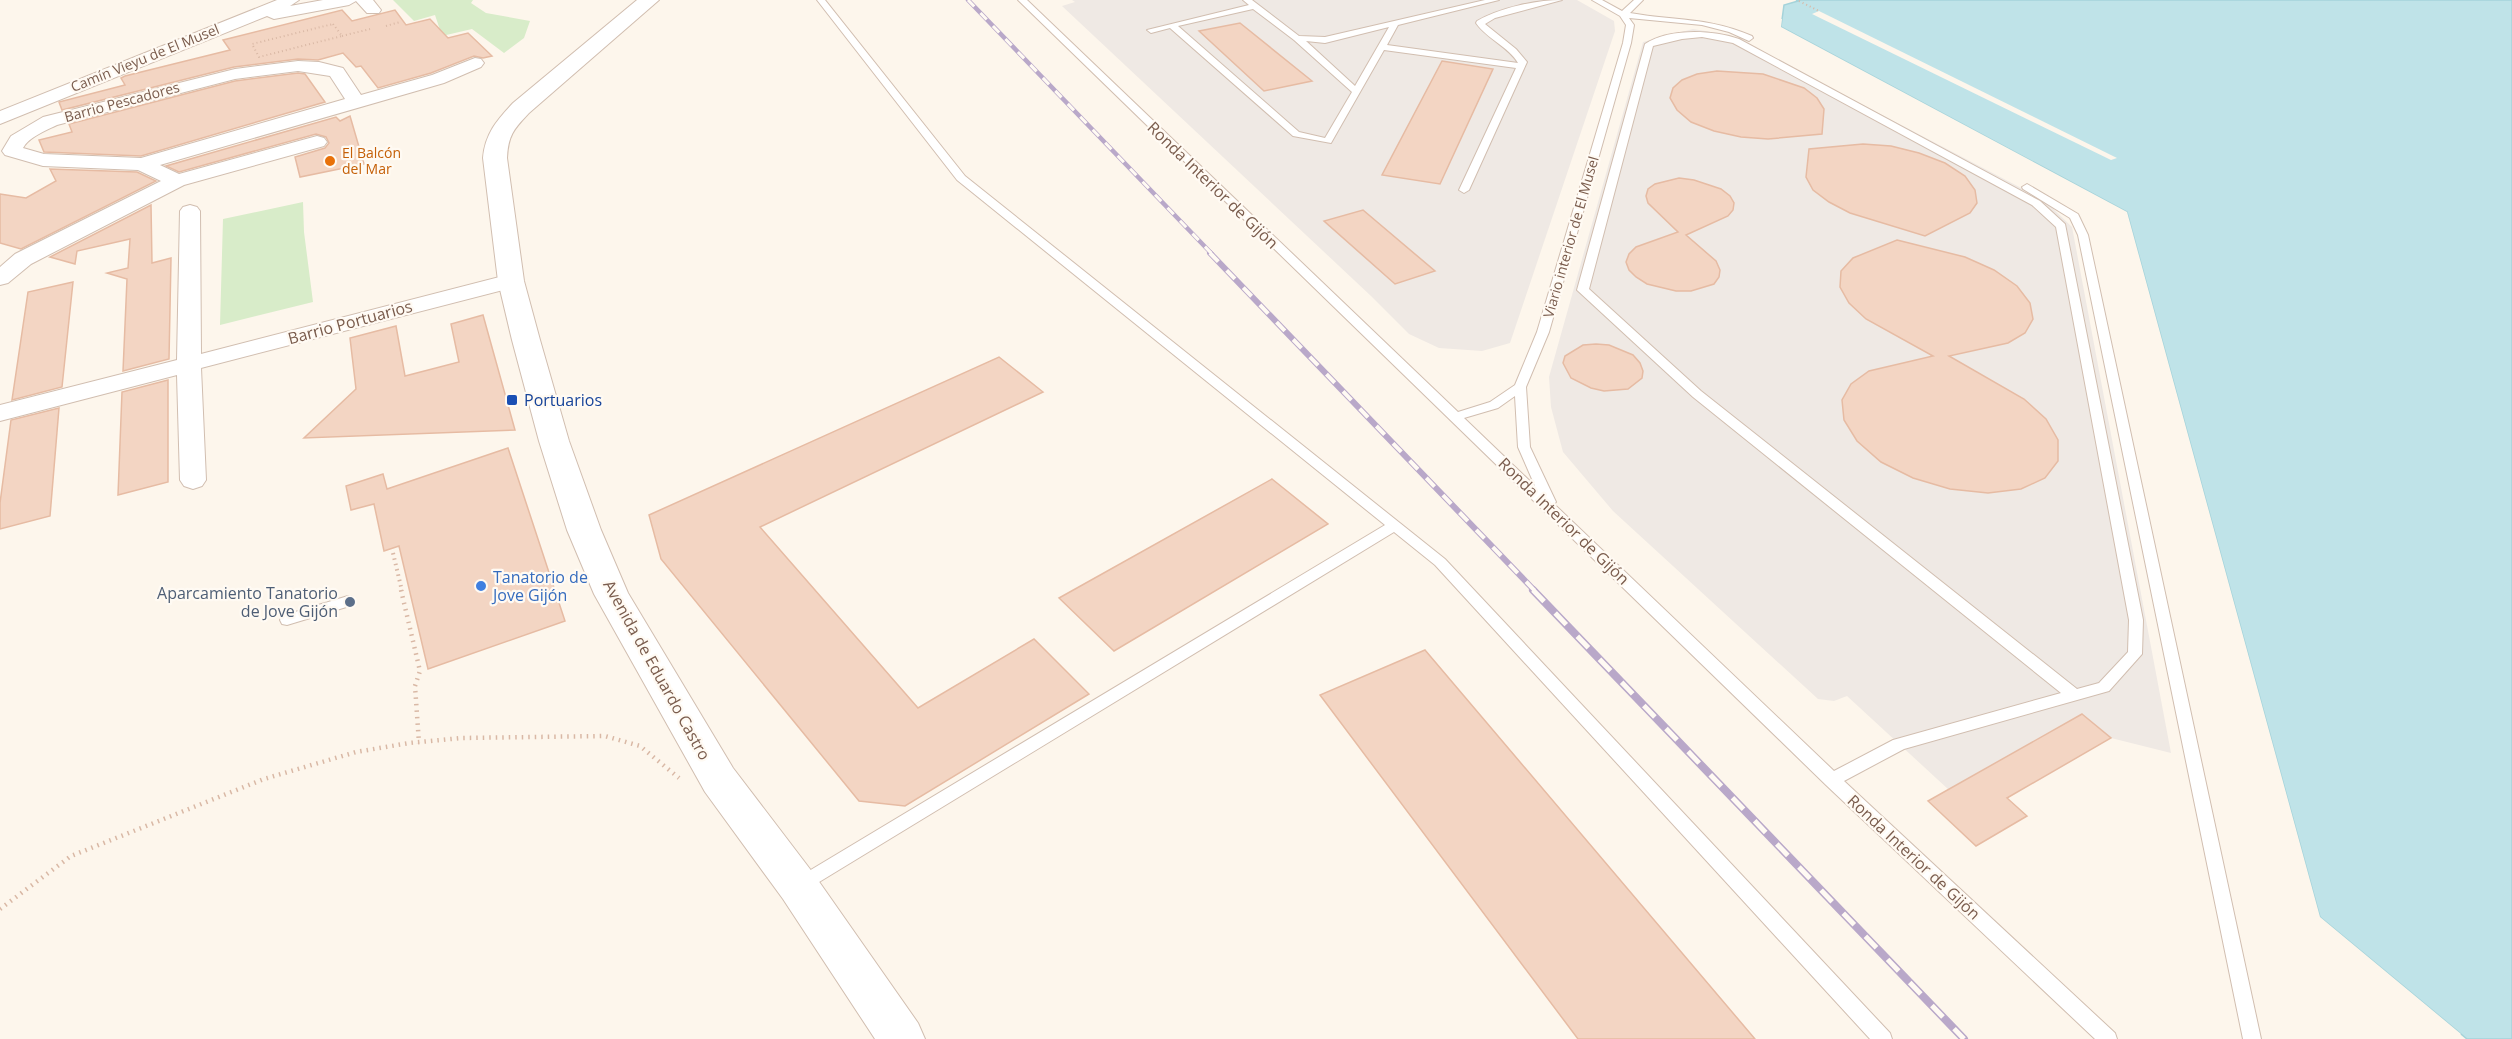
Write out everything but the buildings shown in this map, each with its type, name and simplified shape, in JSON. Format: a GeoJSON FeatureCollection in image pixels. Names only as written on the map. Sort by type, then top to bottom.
{"type":"FeatureCollection","features":[{"type":"Feature","properties":{"kind":"street","name":"Camín Vieyu de El Musel"},"geometry":{"type":"LineString","coordinates":[[0,118],[54,94],[291,0]]}},
{"type":"Feature","properties":{"kind":"street"},"geometry":{"type":"LineString","coordinates":[[243,20],[349,0]]}},
{"type":"Feature","properties":{"kind":"street","name":"Avenida de Eduardo Castro"},"geometry":{"type":"LineString","coordinates":[[649,0],[538,92],[506,124],[496,141],[495,158],[511,282],[554,441],[584,530],[611,594],[719,780],[798,886],[902,1039]]}},
{"type":"Feature","properties":{"kind":"street","name":"Barrio Pescadores"},"geometry":{"type":"LineString","coordinates":[[6,153],[42,160],[142,164],[438,79],[475,63]]}},
{"type":"Feature","properties":{"kind":"street","name":"Barrio Pescadores"},"geometry":{"type":"LineString","coordinates":[[6,153],[31,130],[50,121],[235,74],[298,66],[320,67],[337,72],[356,102]]}},
{"type":"Feature","properties":{"kind":"street"},"geometry":{"type":"LineString","coordinates":[[0,278],[23,259],[177,181],[318,142]]}},
{"type":"Feature","properties":{"kind":"street","name":"Barrio Pescadores"},"geometry":{"type":"LineString","coordinates":[[142,164],[177,181]]}},
{"type":"Feature","properties":{"kind":"street"},"geometry":{"type":"LineString","coordinates":[[190,211],[189,365],[193,480]]}},
{"type":"Feature","properties":{"kind":"street","name":"Barrio Portuarios"},"geometry":{"type":"LineString","coordinates":[[0,413],[511,282]]}},
{"type":"Feature","properties":{"kind":"lane"},"geometry":{"type":"LineString","coordinates":[[821,0],[961,178],[1440,562],[1883,1039]]}},
{"type":"Feature","properties":{"kind":"lane","name":"Ronda Interior de Gijón"},"geometry":{"type":"LineString","coordinates":[[1022,0],[1832,780],[2108,1039]]}},
{"type":"Feature","properties":{"kind":"lane"},"geometry":{"type":"LineString","coordinates":[[1298,38],[1325,40],[1495,0]]}},
{"type":"Feature","properties":{"kind":"lane"},"geometry":{"type":"LineString","coordinates":[[1480,23],[1492,15],[1558,0]]}},
{"type":"Feature","properties":{"kind":"lane"},"geometry":{"type":"LineString","coordinates":[[1596,0],[1623,15],[1704,22],[1726,27],[2048,199],[2074,216],[2084,235],[2252,1039]]}},
{"type":"Feature","properties":{"kind":"lane"},"geometry":{"type":"LineString","coordinates":[[1623,15],[1639,0]]}},
{"type":"Feature","properties":{"kind":"lane"},"geometry":{"type":"LineString","coordinates":[[1151,30],[1251,3],[1298,38],[1356,91]]}},
{"type":"Feature","properties":{"kind":"lane"},"geometry":{"type":"LineString","coordinates":[[1457,9],[1480,23],[1485,31],[1517,53],[1522,62],[1464,190]]}},
{"type":"Feature","properties":{"kind":"lane","name":"Viario interior de El Musel"},"geometry":{"type":"LineString","coordinates":[[1520,387],[1543,332],[1627,43],[1630,25],[1623,15]]}},
{"type":"Feature","properties":{"kind":"lane"},"geometry":{"type":"LineString","coordinates":[[1172,25],[1296,134],[1328,141],[1395,24]]}},
{"type":"Feature","properties":{"kind":"lane"},"geometry":{"type":"LineString","coordinates":[[1832,780],[1899,744],[2103,687],[2136,654],[2136,620],[2061,226],[2036,203],[1736,41],[1724,36],[1694,33],[1649,44],[1583,290],[1697,394],[2073,694]]}},
{"type":"Feature","properties":{"kind":"lane"},"geometry":{"type":"LineString","coordinates":[[1381,47],[1521,66]]}},
{"type":"Feature","properties":{"kind":"lane"},"geometry":{"type":"LineString","coordinates":[[1455,417],[1494,405],[1520,387]]}},
{"type":"Feature","properties":{"kind":"lane"},"geometry":{"type":"LineString","coordinates":[[1520,387],[1524,447],[1553,509]]}},
{"type":"Feature","properties":{"kind":"lane"},"geometry":{"type":"LineString","coordinates":[[798,886],[1394,526]]}},
{"type":"Feature","properties":{"kind":"lane"},"geometry":{"type":"LineString","coordinates":[[287,620],[348,601]]}},
{"type":"Feature","properties":{"kind":"path"},"geometry":{"type":"LineString","coordinates":[[1799,1],[1819,11]]}},
{"type":"Feature","properties":{"kind":"path"},"geometry":{"type":"LineString","coordinates":[[333,24],[342,36],[302,46],[259,57],[252,44],[333,24]]}},
{"type":"Feature","properties":{"kind":"path"},"geometry":{"type":"LineString","coordinates":[[393,553],[420,671],[415,686],[419,743]]}},
{"type":"Feature","properties":{"kind":"path"},"geometry":{"type":"LineString","coordinates":[[0,909],[71,856],[259,781],[331,758],[447,738],[486,736],[616,738],[640,746],[682,780]]}},
{"type":"Feature","properties":{"kind":"shaded area"},"geometry":{"type":"Polygon","coordinates":[[[1072,0],[1577,0],[1614,21],[1615,31],[1510,343],[1482,351],[1439,348],[1409,334],[1062,6],[1075,2],[1072,0]]]}},
{"type":"Feature","properties":{"kind":"shaded area"},"geometry":{"type":"Polygon","coordinates":[[[1693,29],[1730,35],[2044,200],[2072,227],[2171,753],[2111,738],[2082,715],[1949,790],[1847,696],[1834,701],[1818,699],[1613,511],[1563,452],[1551,407],[1549,377],[1643,42],[1693,29]]]}},
{"type":"Feature","properties":{"kind":"green space"},"geometry":{"type":"Polygon","coordinates":[[[393,0],[473,0],[471,3],[486,13],[530,21],[524,38],[504,53],[472,29],[442,36],[435,15],[414,21],[393,0]]]}},
{"type":"Feature","properties":{"kind":"green space"},"geometry":{"type":"Polygon","coordinates":[[[303,202],[304,232],[313,302],[220,325],[223,219],[303,202]]]}},
{"type":"Feature","properties":{"kind":"water"},"geometry":{"type":"Polygon","coordinates":[[[1796,0],[2512,0],[2512,1039],[2467,1039],[2320,917],[2127,212],[1781,27],[1784,5],[1798,1],[1796,0]]]}},
{"type":"Feature","properties":{"kind":"pier"},"geometry":{"type":"Polygon","coordinates":[[[1819,11],[2117,158],[2111,160],[1812,14],[1819,11]]]}},
{"type":"Feature","properties":{"kind":"pier"},"geometry":{"type":"Polygon","coordinates":[[[1779,19],[1782,19],[1781,27],[2127,212],[2320,917],[2461,1034],[2459,1036],[2317,918],[2124,214],[1779,29],[1779,19]]]}},
{"type":"Feature","properties":{"kind":"railway"},"geometry":{"type":"LineString","coordinates":[[968,0],[1212,254]]}},
{"type":"Feature","properties":{"kind":"railway"},"geometry":{"type":"LineString","coordinates":[[1210,253],[1535,591]]}},
{"type":"Feature","properties":{"kind":"railway"},"geometry":{"type":"LineString","coordinates":[[1533,590],[1964,1039]]}},
{"type":"Feature","properties":{"kind":"place","name":"El Balcón del Mar"},"geometry":{"type":"Point","coordinates":[330,161]}},
{"type":"Feature","properties":{"kind":"place","name":"Portuarios"},"geometry":{"type":"Point","coordinates":[512,400]}},
{"type":"Feature","properties":{"kind":"place","name":"Tanatorio de Jove Gijón"},"geometry":{"type":"Point","coordinates":[481,586]}},
{"type":"Feature","properties":{"kind":"place","name":"Aparcamiento Tanatorio de Jove Gijón"},"geometry":{"type":"Point","coordinates":[350,602]}}]}
